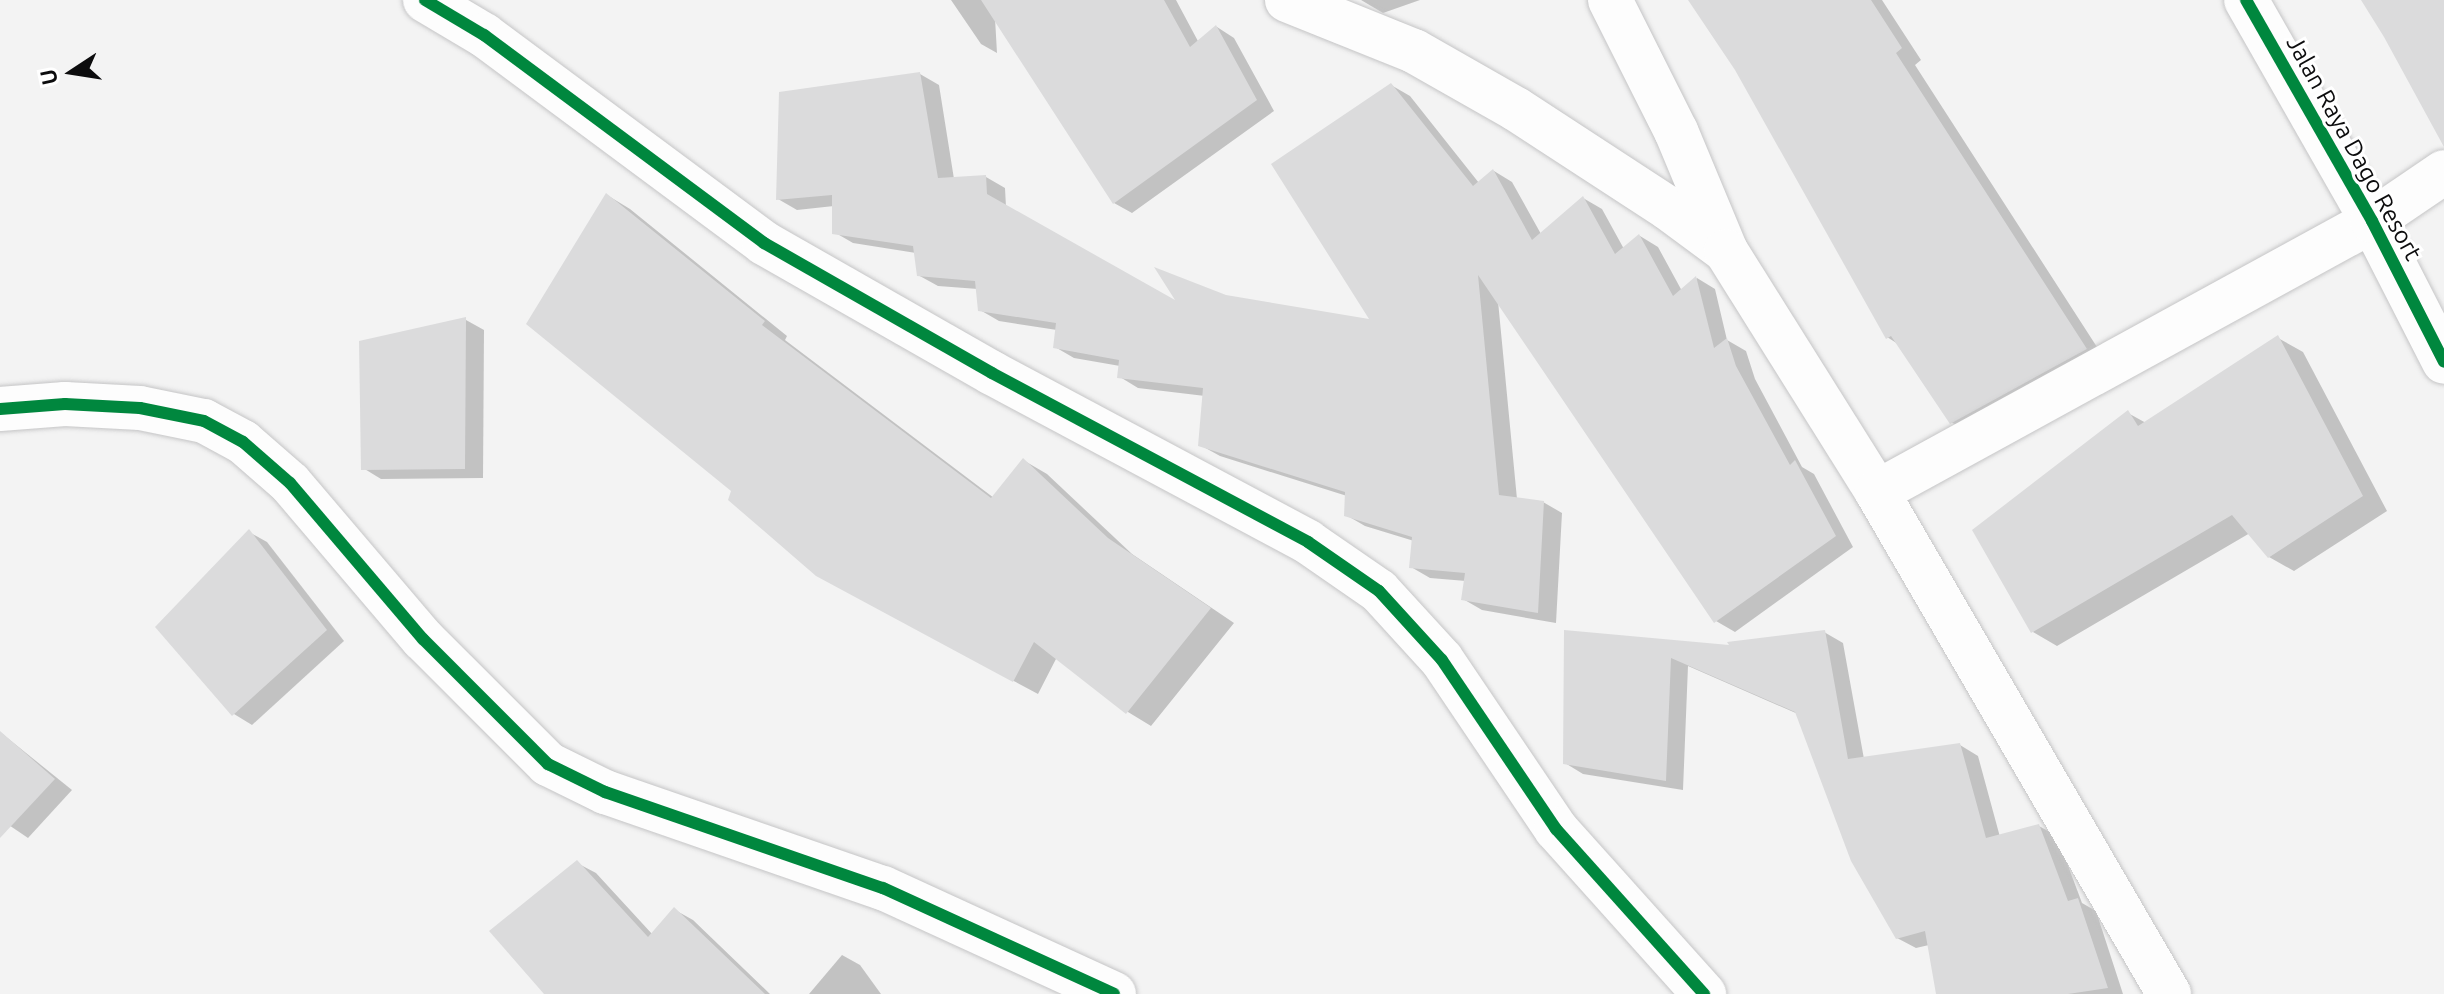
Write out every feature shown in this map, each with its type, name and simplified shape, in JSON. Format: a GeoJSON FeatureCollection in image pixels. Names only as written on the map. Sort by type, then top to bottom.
{"type":"FeatureCollection","features":[{"type":"Feature","properties":{"kind":"street"},"geometry":{"type":"LineString","coordinates":[[425,0],[484,35],[764,243],[992,373],[1308,542],[1379,591],[1442,660],[1556,829],[1704,994]]}},
{"type":"Feature","properties":{"kind":"street"},"geometry":{"type":"LineString","coordinates":[[1287,0],[1414,51],[1516,109],[1668,208],[1726,251]]}},
{"type":"Feature","properties":{"kind":"street"},"geometry":{"type":"LineString","coordinates":[[1610,0],[1676,131],[1726,251],[1877,492],[2169,994]]}},
{"type":"Feature","properties":{"kind":"street","name":"Jalan Raya Dago Resort"},"geometry":{"type":"LineString","coordinates":[[2246,0],[2372,221],[2444,362]]}},
{"type":"Feature","properties":{"kind":"street"},"geometry":{"type":"LineString","coordinates":[[1877,492],[2372,221],[2444,172]]}},
{"type":"Feature","properties":{"kind":"street"},"geometry":{"type":"LineString","coordinates":[[0,409],[65,404],[140,408],[204,421],[243,442],[290,483],[423,639],[548,764],[605,792],[883,888],[1114,994]]}},
{"type":"Feature","properties":{"kind":"building"},"geometry":{"type":"Polygon","coordinates":[[[981,0],[1164,0],[1190,47],[1216,25],[1257,100],[1113,204],[981,0]]]}},
{"type":"Feature","properties":{"kind":"building"},"geometry":{"type":"Polygon","coordinates":[[[1688,0],[1871,0],[1902,48],[1896,53],[2087,349],[1950,424],[1891,336],[1886,339],[1735,70],[1688,0]]]}},
{"type":"Feature","properties":{"kind":"building"},"geometry":{"type":"Polygon","coordinates":[[[2361,0],[2444,0],[2444,147],[2384,37],[2361,0]]]}},
{"type":"Feature","properties":{"kind":"building"},"geometry":{"type":"Polygon","coordinates":[[[920,72],[938,178],[986,175],[987,194],[1175,300],[1154,267],[1226,295],[1369,319],[1271,164],[1391,83],[1473,186],[1493,169],[1532,240],[1583,196],[1615,254],[1639,234],[1673,296],[1696,276],[1714,348],[1727,338],[1736,366],[1790,465],[1795,460],[1836,536],[1714,623],[1478,275],[1499,495],[1544,501],[1538,613],[1461,600],[1465,573],[1409,568],[1412,537],[1344,516],[1345,492],[1198,446],[1203,388],[1117,378],[1119,360],[1053,348],[1056,323],[978,311],[975,281],[917,276],[913,246],[832,234],[832,195],[776,200],[779,92],[920,72]]]}},
{"type":"Feature","properties":{"kind":"building"},"geometry":{"type":"Polygon","coordinates":[[[606,193],[765,321],[762,325],[991,498],[1023,458],[1108,538],[1211,608],[1126,714],[1034,642],[1013,682],[816,576],[728,500],[731,491],[526,324],[606,193]]]}},
{"type":"Feature","properties":{"kind":"building"},"geometry":{"type":"Polygon","coordinates":[[[466,317],[465,469],[361,470],[359,341],[466,317]]]}},
{"type":"Feature","properties":{"kind":"building"},"geometry":{"type":"Polygon","coordinates":[[[2278,335],[2363,496],[2268,558],[2232,515],[2031,633],[1972,530],[2128,410],[2138,426],[2278,335]]]}},
{"type":"Feature","properties":{"kind":"building"},"geometry":{"type":"Polygon","coordinates":[[[249,529],[327,630],[232,716],[155,627],[249,529]]]}},
{"type":"Feature","properties":{"kind":"building"},"geometry":{"type":"Polygon","coordinates":[[[1564,630],[1729,645],[1727,642],[1825,630],[1848,759],[1960,743],[1986,838],[2039,824],[2068,901],[2078,898],[2108,988],[2068,994],[1936,994],[1925,931],[1896,939],[1851,861],[1795,712],[1671,658],[1666,781],[1563,764],[1564,630]]]}},
{"type":"Feature","properties":{"kind":"building"},"geometry":{"type":"Polygon","coordinates":[[[0,731],[55,779],[0,838],[0,731]]]}},
{"type":"Feature","properties":{"kind":"building"},"geometry":{"type":"Polygon","coordinates":[[[577,860],[648,937],[674,907],[765,994],[544,994],[489,931],[577,860]]]}},
{"type":"Feature","properties":{"kind":"cycle path"},"geometry":{"type":"LineString","coordinates":[[425,0],[484,35],[764,243],[992,373],[1308,542],[1379,591],[1442,660],[1556,829],[1704,994]]}},
{"type":"Feature","properties":{"kind":"cycle path"},"geometry":{"type":"LineString","coordinates":[[2246,0],[2372,221],[2444,362]]}},
{"type":"Feature","properties":{"kind":"cycle path"},"geometry":{"type":"LineString","coordinates":[[0,409],[65,404],[140,408],[204,421],[243,442],[290,483],[423,639],[548,764],[605,792],[883,888],[1114,994]]}}]}
